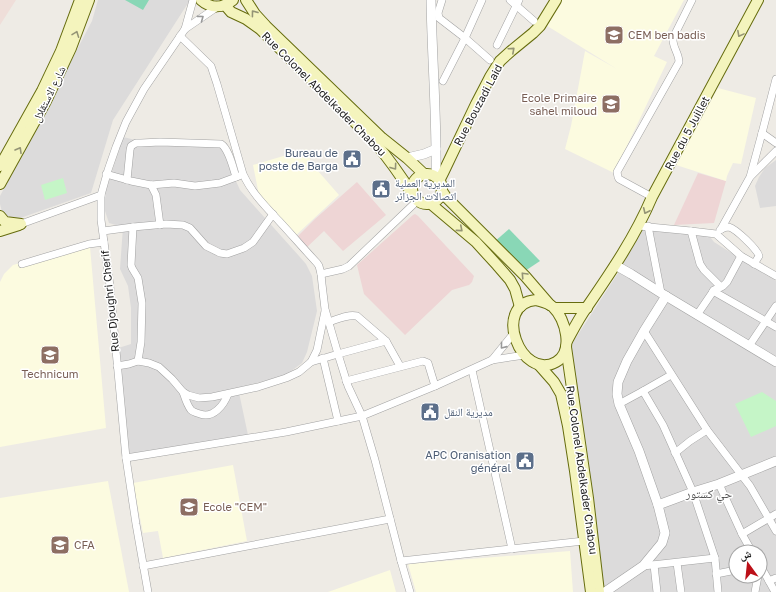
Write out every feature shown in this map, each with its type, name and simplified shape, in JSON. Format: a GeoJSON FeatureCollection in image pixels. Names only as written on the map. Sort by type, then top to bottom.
{"type":"FeatureCollection","features":[{"type":"Feature","properties":{"kind":"main road","name":"شارع الاستقلال"},"geometry":{"type":"LineString","coordinates":[[0,166],[42,91],[61,51],[80,0]]}},
{"type":"Feature","properties":{"kind":"main road","name":"شارع الاستقلال"},"geometry":{"type":"LineString","coordinates":[[0,184],[46,101],[71,48],[89,0]]}},
{"type":"Feature","properties":{"kind":"main road","name":"Rue Colonel Abdelkader Chabou"},"geometry":{"type":"LineString","coordinates":[[201,0],[210,6],[225,4],[231,12],[246,19],[260,30],[374,141],[415,198]]}},
{"type":"Feature","properties":{"kind":"main road","name":"Rue Colonel Abdelkader Chabou"},"geometry":{"type":"LineString","coordinates":[[246,0],[255,14],[266,26],[382,138],[424,174]]}},
{"type":"Feature","properties":{"kind":"main road","name":"Rue Bouzadi Laid"},"geometry":{"type":"LineString","coordinates":[[439,183],[476,104],[500,61],[540,26],[556,0]]}},
{"type":"Feature","properties":{"kind":"main road","name":"Rue du 5 Juillet"},"geometry":{"type":"LineString","coordinates":[[566,344],[586,308],[596,296],[615,265],[643,226],[652,197],[758,0]]}},
{"type":"Feature","properties":{"kind":"main road"},"geometry":{"type":"LineString","coordinates":[[439,183],[438,199],[430,204],[424,204],[415,198],[412,188],[414,182],[418,177],[424,174],[430,175],[439,183],[446,197],[525,276],[552,307],[562,320],[566,335],[566,344],[563,356],[558,361],[546,366],[539,365],[532,361],[525,355],[519,346],[514,333],[514,320],[520,307],[530,301],[536,300],[544,302],[552,307],[586,308]]}},
{"type":"Feature","properties":{"kind":"main road"},"geometry":{"type":"LineString","coordinates":[[430,204],[476,242],[497,265],[510,280],[515,289],[520,307]]}},
{"type":"Feature","properties":{"kind":"main road"},"geometry":{"type":"LineString","coordinates":[[0,216],[5,222],[21,224]]}},
{"type":"Feature","properties":{"kind":"main road"},"geometry":{"type":"LineString","coordinates":[[0,231],[21,224]]}},
{"type":"Feature","properties":{"kind":"main road","name":"Rue Colonel Abdelkader Chabou"},"geometry":{"type":"LineString","coordinates":[[566,344],[588,498],[599,592]]}},
{"type":"Feature","properties":{"kind":"main road","name":"Rue Colonel Abdelkader Chabou"},"geometry":{"type":"LineString","coordinates":[[539,365],[554,382],[561,394],[574,463],[591,592]]}},
{"type":"Feature","properties":{"kind":"street"},"geometry":{"type":"LineString","coordinates":[[185,29],[193,0]]}},
{"type":"Feature","properties":{"kind":"street"},"geometry":{"type":"LineString","coordinates":[[430,0],[436,149],[439,183]]}},
{"type":"Feature","properties":{"kind":"street"},"geometry":{"type":"LineString","coordinates":[[442,0],[438,13],[439,18],[490,60]]}},
{"type":"Feature","properties":{"kind":"street"},"geometry":{"type":"LineString","coordinates":[[442,81],[465,38],[482,0]]}},
{"type":"Feature","properties":{"kind":"street"},"geometry":{"type":"LineString","coordinates":[[510,0],[518,3],[534,21]]}},
{"type":"Feature","properties":{"kind":"street"},"geometry":{"type":"LineString","coordinates":[[652,197],[620,179],[616,172],[679,62],[679,57],[673,44],[673,38],[692,0]]}},
{"type":"Feature","properties":{"kind":"street"},"geometry":{"type":"LineString","coordinates":[[497,45],[518,3]]}},
{"type":"Feature","properties":{"kind":"street"},"geometry":{"type":"LineString","coordinates":[[185,29],[225,4]]}},
{"type":"Feature","properties":{"kind":"street","name":"Rue Djoughri Cherif"},"geometry":{"type":"LineString","coordinates":[[148,592],[126,458],[110,286],[101,220],[101,195],[106,174],[129,116],[144,89],[185,29]]}},
{"type":"Feature","properties":{"kind":"street"},"geometry":{"type":"LineString","coordinates":[[180,36],[211,66],[217,84],[240,176]]}},
{"type":"Feature","properties":{"kind":"street"},"geometry":{"type":"LineString","coordinates":[[750,178],[776,79]]}},
{"type":"Feature","properties":{"kind":"street"},"geometry":{"type":"LineString","coordinates":[[762,133],[776,143]]}},
{"type":"Feature","properties":{"kind":"street"},"geometry":{"type":"LineString","coordinates":[[127,180],[130,150],[136,143],[160,142],[221,144],[227,150],[240,176],[317,263],[322,274],[326,309],[338,354],[346,381],[362,416],[410,592]]}},
{"type":"Feature","properties":{"kind":"street"},"geometry":{"type":"LineString","coordinates":[[407,158],[424,154],[436,149]]}},
{"type":"Feature","properties":{"kind":"street"},"geometry":{"type":"LineString","coordinates":[[719,231],[750,178],[776,151]]}},
{"type":"Feature","properties":{"kind":"street"},"geometry":{"type":"LineString","coordinates":[[106,174],[151,185],[174,183],[195,186],[220,183],[240,176]]}},
{"type":"Feature","properties":{"kind":"street"},"geometry":{"type":"LineString","coordinates":[[151,185],[156,196],[160,225]]}},
{"type":"Feature","properties":{"kind":"street"},"geometry":{"type":"LineString","coordinates":[[21,224],[101,195]]}},
{"type":"Feature","properties":{"kind":"street"},"geometry":{"type":"LineString","coordinates":[[322,274],[343,269],[348,266],[415,198]]}},
{"type":"Feature","properties":{"kind":"street"},"geometry":{"type":"LineString","coordinates":[[103,231],[133,227],[175,224],[183,225],[190,228],[206,246],[220,253],[227,254],[244,248],[253,242],[273,214]]}},
{"type":"Feature","properties":{"kind":"street"},"geometry":{"type":"LineString","coordinates":[[605,592],[643,566],[662,542],[665,534],[658,505],[617,394],[618,382],[627,361],[663,294],[643,226],[691,231],[719,231],[727,227],[734,230],[757,251],[759,256],[754,264]]}},
{"type":"Feature","properties":{"kind":"street"},"geometry":{"type":"LineString","coordinates":[[133,227],[131,265],[138,278],[142,303],[141,342],[138,361]]}},
{"type":"Feature","properties":{"kind":"street"},"geometry":{"type":"LineString","coordinates":[[691,231],[700,264],[704,270],[721,286]]}},
{"type":"Feature","properties":{"kind":"street"},"geometry":{"type":"LineString","coordinates":[[719,231],[741,256],[776,276]]}},
{"type":"Feature","properties":{"kind":"street"},"geometry":{"type":"LineString","coordinates":[[22,264],[89,244],[104,242]]}},
{"type":"Feature","properties":{"kind":"street"},"geometry":{"type":"LineString","coordinates":[[697,315],[713,291],[727,282],[741,256]]}},
{"type":"Feature","properties":{"kind":"street"},"geometry":{"type":"LineString","coordinates":[[615,265],[776,362]]}},
{"type":"Feature","properties":{"kind":"street"},"geometry":{"type":"LineString","coordinates":[[713,291],[776,327]]}},
{"type":"Feature","properties":{"kind":"street"},"geometry":{"type":"LineString","coordinates":[[749,346],[776,306]]}},
{"type":"Feature","properties":{"kind":"street"},"geometry":{"type":"LineString","coordinates":[[311,362],[316,350],[326,309]]}},
{"type":"Feature","properties":{"kind":"street"},"geometry":{"type":"LineString","coordinates":[[329,322],[347,316],[357,316],[386,341],[400,366]]}},
{"type":"Feature","properties":{"kind":"street"},"geometry":{"type":"LineString","coordinates":[[644,331],[707,430],[750,486],[776,531]]}},
{"type":"Feature","properties":{"kind":"street"},"geometry":{"type":"LineString","coordinates":[[492,360],[514,333]]}},
{"type":"Feature","properties":{"kind":"street"},"geometry":{"type":"LineString","coordinates":[[117,366],[138,361],[149,363],[159,367],[183,392],[188,395],[199,398],[212,397],[258,387],[286,378],[299,372],[311,362],[386,341]]}},
{"type":"Feature","properties":{"kind":"street"},"geometry":{"type":"LineString","coordinates":[[126,458],[286,432],[362,416],[435,386],[492,360],[525,355]]}},
{"type":"Feature","properties":{"kind":"street"},"geometry":{"type":"LineString","coordinates":[[323,358],[338,421]]}},
{"type":"Feature","properties":{"kind":"street"},"geometry":{"type":"LineString","coordinates":[[346,381],[400,366],[426,361],[428,363],[435,386]]}},
{"type":"Feature","properties":{"kind":"street"},"geometry":{"type":"LineString","coordinates":[[472,370],[512,549]]}},
{"type":"Feature","properties":{"kind":"street"},"geometry":{"type":"LineString","coordinates":[[620,404],[671,375]]}},
{"type":"Feature","properties":{"kind":"street"},"geometry":{"type":"LineString","coordinates":[[643,391],[663,425],[693,492],[715,558],[718,592]]}},
{"type":"Feature","properties":{"kind":"street"},"geometry":{"type":"LineString","coordinates":[[183,392],[185,400],[192,410],[195,413],[204,416],[216,412],[228,394]]}},
{"type":"Feature","properties":{"kind":"street"},"geometry":{"type":"LineString","coordinates":[[675,453],[707,430]]}},
{"type":"Feature","properties":{"kind":"street"},"geometry":{"type":"LineString","coordinates":[[658,505],[719,484],[742,474],[775,464]]}},
{"type":"Feature","properties":{"kind":"street"},"geometry":{"type":"LineString","coordinates":[[719,484],[748,544]]}},
{"type":"Feature","properties":{"kind":"street"},"geometry":{"type":"LineString","coordinates":[[742,534],[776,514]]}},
{"type":"Feature","properties":{"kind":"street"},"geometry":{"type":"LineString","coordinates":[[144,566],[390,519]]}},
{"type":"Feature","properties":{"kind":"street"},"geometry":{"type":"LineString","coordinates":[[401,561],[584,541]]}},
{"type":"Feature","properties":{"kind":"street"},"geometry":{"type":"LineString","coordinates":[[643,566],[715,558]]}},
{"type":"Feature","properties":{"kind":"street"},"geometry":{"type":"LineString","coordinates":[[677,563],[681,592]]}},
{"type":"Feature","properties":{"kind":"street"},"geometry":{"type":"LineString","coordinates":[[654,565],[657,592]]}},
{"type":"Feature","properties":{"kind":"street"},"geometry":{"type":"LineString","coordinates":[[716,574],[728,572]]}},
{"type":"Feature","properties":{"kind":"street"},"geometry":{"type":"LineString","coordinates":[[773,580],[775,592]]}},
{"type":"Feature","properties":{"kind":"shaded area"},"geometry":{"type":"Polygon","coordinates":[[[0,0],[16,0],[0,25],[0,0]]]}},
{"type":"Feature","properties":{"kind":"shaded area"},"geometry":{"type":"Polygon","coordinates":[[[98,0],[190,0],[113,120],[91,193],[12,221],[2,212],[0,196],[92,21],[98,0]]]}},
{"type":"Feature","properties":{"kind":"shaded area"},"geometry":{"type":"Polygon","coordinates":[[[558,0],[684,0],[654,56],[667,62],[614,173],[565,149],[571,126],[585,51],[617,69],[544,24],[558,0]]]}},
{"type":"Feature","properties":{"kind":"shaded area"},"geometry":{"type":"Polygon","coordinates":[[[718,88],[756,98],[741,164],[733,163],[726,181],[676,165],[718,88]]]}},
{"type":"Feature","properties":{"kind":"shaded area"},"geometry":{"type":"Polygon","coordinates":[[[123,137],[144,142],[218,141],[240,190],[306,264],[312,276],[317,311],[307,352],[302,363],[286,375],[238,388],[248,435],[122,456],[112,350],[131,344],[131,308],[128,286],[120,269],[123,227],[109,223],[104,208],[106,190],[123,137]]]}},
{"type":"Feature","properties":{"kind":"shaded area"},"geometry":{"type":"Polygon","coordinates":[[[307,149],[311,163],[339,195],[294,237],[257,197],[258,190],[253,165],[307,149]]]}},
{"type":"Feature","properties":{"kind":"shaded area"},"geometry":{"type":"Polygon","coordinates":[[[776,160],[776,206],[760,208],[755,186],[765,168],[776,160]]]}},
{"type":"Feature","properties":{"kind":"shaded area"},"geometry":{"type":"Polygon","coordinates":[[[698,173],[726,181],[714,223],[674,225],[698,173]]]}},
{"type":"Feature","properties":{"kind":"shaded area"},"geometry":{"type":"Polygon","coordinates":[[[357,182],[386,215],[343,251],[324,231],[305,249],[295,239],[357,182]]]}},
{"type":"Feature","properties":{"kind":"shaded area"},"geometry":{"type":"Polygon","coordinates":[[[415,214],[474,276],[469,285],[452,290],[405,335],[364,294],[357,265],[415,214]]]}},
{"type":"Feature","properties":{"kind":"shaded area","name":"حي كستور"},"geometry":{"type":"Polygon","coordinates":[[[642,225],[707,233],[714,242],[776,281],[776,592],[604,592],[568,350],[618,273],[642,225]]]}},
{"type":"Feature","properties":{"kind":"shaded area","name":"Technicum"},"geometry":{"type":"Polygon","coordinates":[[[84,245],[90,247],[106,428],[0,447],[0,282],[4,274],[13,265],[84,245]]]}},
{"type":"Feature","properties":{"kind":"shaded area","name":"Ecole \"CEM\""},"geometry":{"type":"Polygon","coordinates":[[[233,465],[247,541],[163,558],[158,531],[143,533],[133,483],[233,465]]]}},
{"type":"Feature","properties":{"kind":"shaded area","name":"CFA"},"geometry":{"type":"Polygon","coordinates":[[[108,481],[129,592],[0,592],[0,498],[108,481]]]}},
{"type":"Feature","properties":{"kind":"shaded area"},"geometry":{"type":"Polygon","coordinates":[[[570,551],[573,592],[416,592],[408,564],[570,551]]]}},
{"type":"Feature","properties":{"kind":"shaded area"},"geometry":{"type":"Polygon","coordinates":[[[390,570],[396,592],[328,592],[390,570]]]}},
{"type":"Feature","properties":{"kind":"green space"},"geometry":{"type":"Polygon","coordinates":[[[125,0],[149,0],[143,10],[125,0]]]}},
{"type":"Feature","properties":{"kind":"green space"},"geometry":{"type":"Polygon","coordinates":[[[63,178],[67,193],[45,200],[41,185],[63,178]]]}},
{"type":"Feature","properties":{"kind":"green space"},"geometry":{"type":"Polygon","coordinates":[[[509,229],[540,261],[522,273],[493,243],[509,229]]]}},
{"type":"Feature","properties":{"kind":"green space"},"geometry":{"type":"Polygon","coordinates":[[[762,392],[776,401],[776,426],[751,437],[735,404],[762,392]]]}},
{"type":"Feature","properties":{"kind":"place","name":"CEM ben badis"},"geometry":{"type":"Point","coordinates":[614,35]}},
{"type":"Feature","properties":{"kind":"place","name":"Ecole Primaire sahel miloud"},"geometry":{"type":"Point","coordinates":[611,104]}},
{"type":"Feature","properties":{"kind":"place","name":"Bureau de poste de Barga"},"geometry":{"type":"Point","coordinates":[352,159]}},
{"type":"Feature","properties":{"kind":"place","name":"المديرية العملية اتصالات الجزائر"},"geometry":{"type":"Point","coordinates":[381,189]}},
{"type":"Feature","properties":{"kind":"place","name":"Technicum"},"geometry":{"type":"Point","coordinates":[50,355]}},
{"type":"Feature","properties":{"kind":"place","name":"مديرية النقل"},"geometry":{"type":"Point","coordinates":[430,412]}},
{"type":"Feature","properties":{"kind":"place","name":"APC Oranisation général"},"geometry":{"type":"Point","coordinates":[525,461]}},
{"type":"Feature","properties":{"kind":"place","name":"Ecole \"CEM\""},"geometry":{"type":"Point","coordinates":[189,507]}},
{"type":"Feature","properties":{"kind":"place","name":"CFA"},"geometry":{"type":"Point","coordinates":[60,545]}},
{"type":"Feature","properties":{"kind":"district","name":"حي كستور"},"geometry":{"type":"Point","coordinates":[709,494]}}]}
